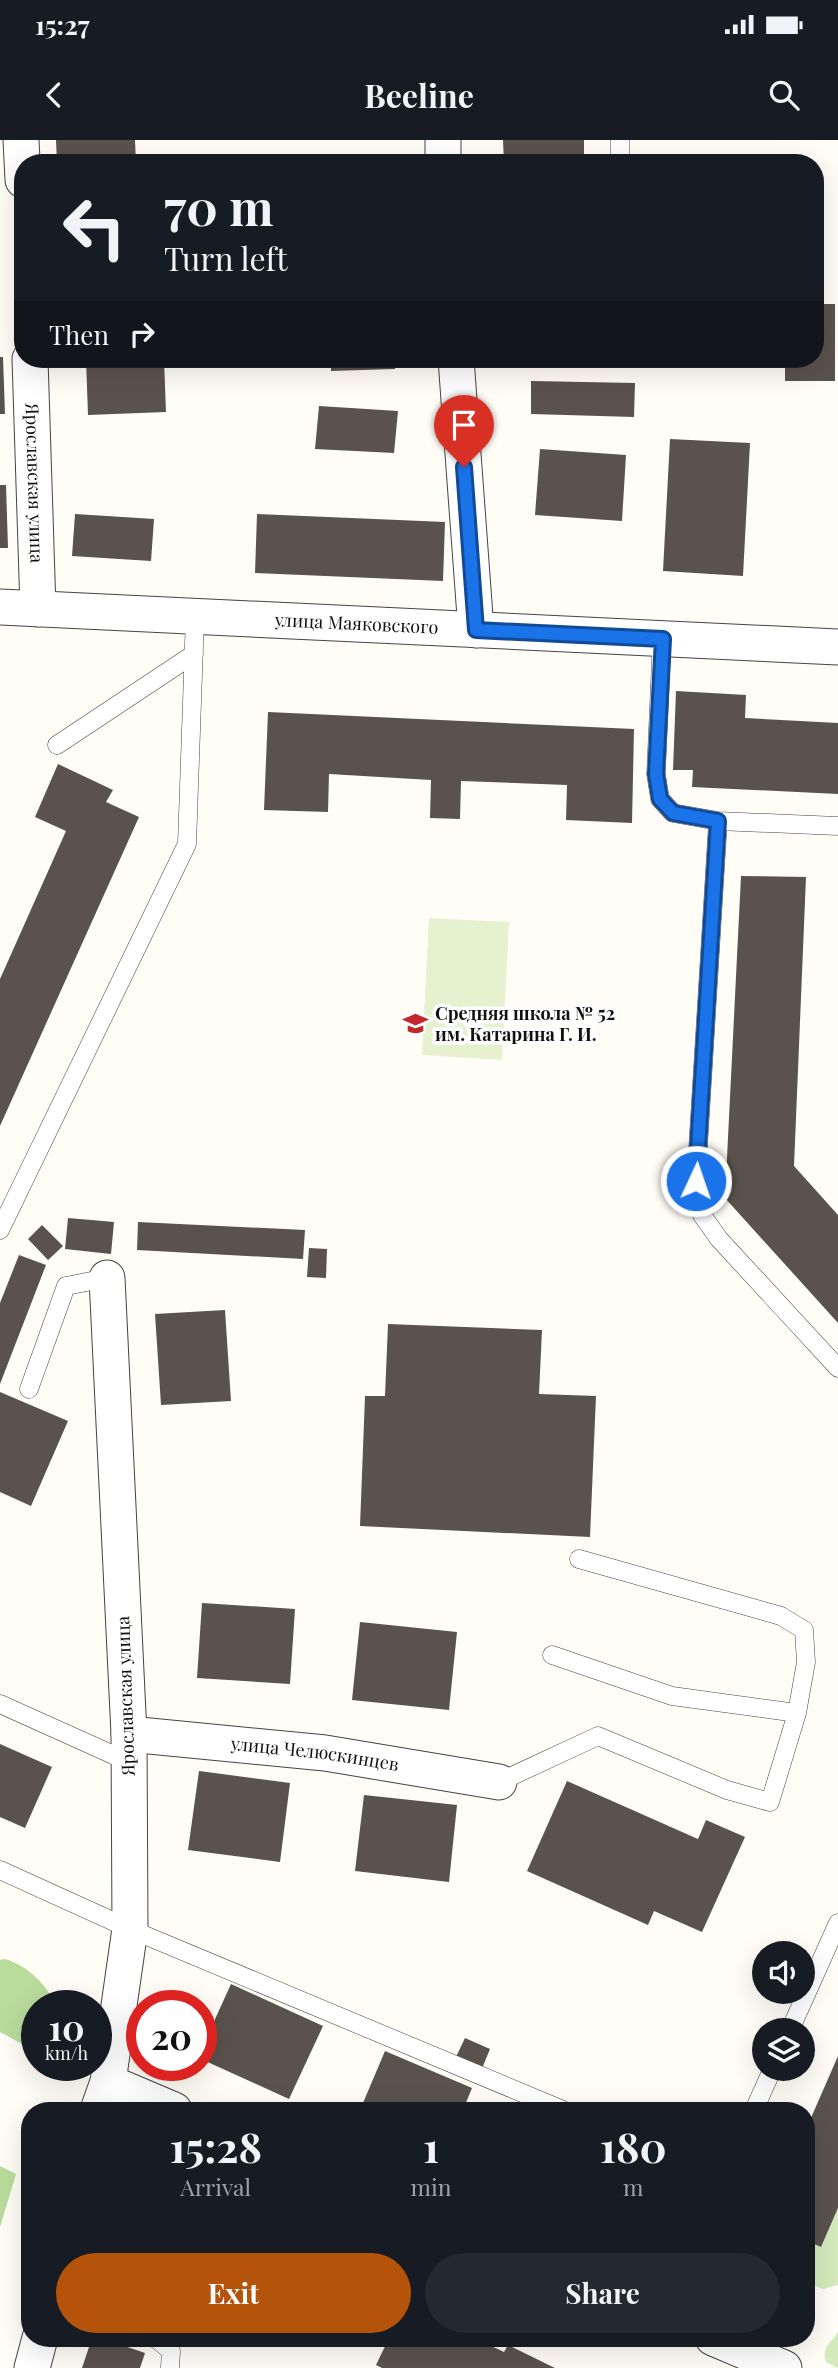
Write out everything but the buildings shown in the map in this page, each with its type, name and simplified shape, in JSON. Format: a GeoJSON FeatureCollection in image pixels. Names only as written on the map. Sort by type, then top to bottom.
{"type":"FeatureCollection","features":[{"type":"Feature","properties":{"kind":"street","name":"Ярославская улица"},"geometry":{"type":"LineString","coordinates":[[30,368],[38,609]]}},
{"type":"Feature","properties":{"kind":"street"},"geometry":{"type":"LineString","coordinates":[[457,368],[476,630]]}},
{"type":"Feature","properties":{"kind":"street","name":"улица Маяковского"},"geometry":{"type":"LineString","coordinates":[[0,607],[838,647]]}},
{"type":"Feature","properties":{"kind":"street","name":"Ярославская улица"},"geometry":{"type":"LineString","coordinates":[[103,2096],[130,1928],[129,1748],[107,1278]]}},
{"type":"Feature","properties":{"kind":"street","name":"улица Челюскинцев"},"geometry":{"type":"LineString","coordinates":[[129,1748],[324,1753],[499,1782]]}},
{"type":"Feature","properties":{"kind":"street"},"geometry":{"type":"LineString","coordinates":[[103,2096],[133,2102]]}},
{"type":"Feature","properties":{"kind":"street"},"geometry":{"type":"LineString","coordinates":[[32,2368],[38,2347]]}},
{"type":"Feature","properties":{"kind":"street"},"geometry":{"type":"LineString","coordinates":[[734,2347],[784,2368]]}},
{"type":"Feature","properties":{"kind":"lane"},"geometry":{"type":"LineString","coordinates":[[0,1230],[187,844],[195,617]]}},
{"type":"Feature","properties":{"kind":"lane"},"geometry":{"type":"LineString","coordinates":[[663,639],[656,774],[660,799],[673,813],[718,821],[838,826]]}},
{"type":"Feature","properties":{"kind":"lane"},"geometry":{"type":"LineString","coordinates":[[57,745],[194,654]]}},
{"type":"Feature","properties":{"kind":"lane"},"geometry":{"type":"LineString","coordinates":[[718,821],[696,1181],[702,1215],[719,1239],[838,1368]]}},
{"type":"Feature","properties":{"kind":"lane"},"geometry":{"type":"LineString","coordinates":[[29,1389],[65,1286],[107,1278]]}},
{"type":"Feature","properties":{"kind":"lane"},"geometry":{"type":"LineString","coordinates":[[499,1782],[598,1736],[727,1790],[771,1802],[797,1713],[806,1662],[804,1630],[781,1616],[579,1559]]}},
{"type":"Feature","properties":{"kind":"lane"},"geometry":{"type":"LineString","coordinates":[[552,1655],[672,1696],[797,1713]]}},
{"type":"Feature","properties":{"kind":"lane"},"geometry":{"type":"LineString","coordinates":[[0,1704],[129,1748]]}},
{"type":"Feature","properties":{"kind":"lane"},"geometry":{"type":"LineString","coordinates":[[0,1870],[130,1928],[544,2102]]}},
{"type":"Feature","properties":{"kind":"lane"},"geometry":{"type":"LineString","coordinates":[[795,2018],[838,1923]]}},
{"type":"Feature","properties":{"kind":"lane"},"geometry":{"type":"LineString","coordinates":[[758,2102],[767,2081]]}},
{"type":"Feature","properties":{"kind":"lane"},"geometry":{"type":"LineString","coordinates":[[167,2347],[172,2351],[170,2368]]}},
{"type":"Feature","properties":{"kind":"green space"},"geometry":{"type":"Polygon","coordinates":[[[429,918],[509,922],[502,1060],[422,1055],[429,918]]]}},
{"type":"Feature","properties":{"kind":"green space"},"geometry":{"type":"Polygon","coordinates":[[[5,1959],[21,1966],[47,1990],[21,1990],[21,2043],[0,2032],[0,1960],[5,1959]]]}},
{"type":"Feature","properties":{"kind":"green space"},"geometry":{"type":"Polygon","coordinates":[[[0,2166],[16,2174],[0,2227],[0,2166]]]}},
{"type":"Feature","properties":{"kind":"green space"},"geometry":{"type":"Polygon","coordinates":[[[838,2208],[838,2285],[823,2289],[815,2286],[815,2244],[821,2247],[838,2208]]]}},
{"type":"Feature","properties":{"kind":"green space"},"geometry":{"type":"Polygon","coordinates":[[[838,2332],[838,2368],[826,2362],[825,2352],[838,2332]]]}},
{"type":"Feature","properties":{"kind":"place","name":"Средняя школа № 52 им. Катарина Г. И."},"geometry":{"type":"Point","coordinates":[415,1024]}},
{"type":"Feature","properties":{"kind":"route"},"geometry":{"type":"LineString","coordinates":[[464,467],[476,630],[663,639],[656,774],[660,799],[673,813],[718,821],[696,1181]]}}]}
